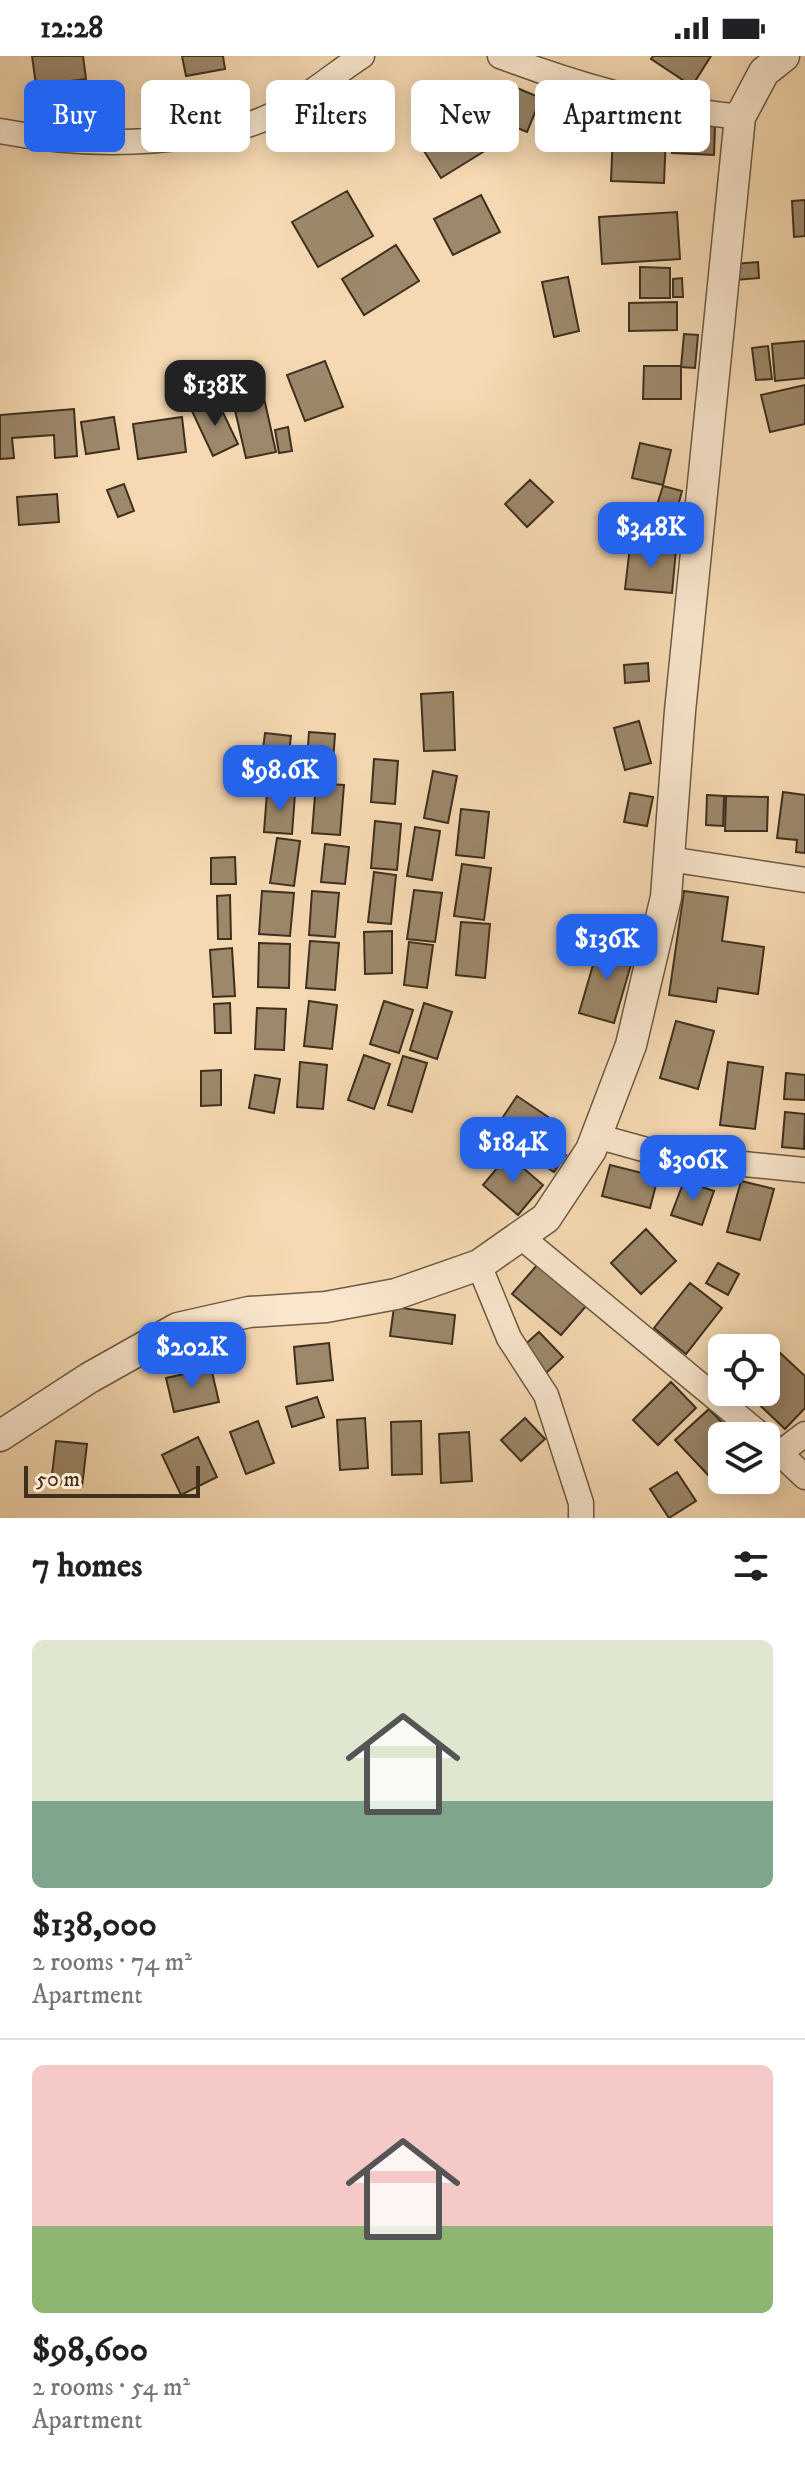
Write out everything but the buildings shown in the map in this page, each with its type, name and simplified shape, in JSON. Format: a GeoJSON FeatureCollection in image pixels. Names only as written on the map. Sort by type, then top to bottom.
{"type":"FeatureCollection","features":[{"type":"Feature","properties":{"kind":"street"},"geometry":{"type":"LineString","coordinates":[[0,131],[77,143],[125,143],[231,130],[268,118],[298,102],[362,56]]}},
{"type":"Feature","properties":{"kind":"street"},"geometry":{"type":"LineString","coordinates":[[500,56],[535,69],[648,100],[709,114],[740,117]]}},
{"type":"Feature","properties":{"kind":"street"},"geometry":{"type":"LineString","coordinates":[[0,1436],[89,1378],[178,1328],[249,1312],[326,1307],[396,1294],[479,1265],[546,1218],[591,1150],[631,1045],[666,897],[680,711],[740,117],[764,72],[784,56]]}},
{"type":"Feature","properties":{"kind":"street"},"geometry":{"type":"LineString","coordinates":[[669,859],[805,880]]}},
{"type":"Feature","properties":{"kind":"street"},"geometry":{"type":"LineString","coordinates":[[596,1136],[672,1157],[805,1170]]}},
{"type":"Feature","properties":{"kind":"street"},"geometry":{"type":"LineString","coordinates":[[520,1236],[745,1422]]}},
{"type":"Feature","properties":{"kind":"street"},"geometry":{"type":"LineString","coordinates":[[479,1265],[509,1338],[546,1395],[581,1503],[581,1518]]}},
{"type":"Feature","properties":{"kind":"street"},"geometry":{"type":"LineString","coordinates":[[780,1440],[805,1434]]}},
{"type":"Feature","properties":{"kind":"street"},"geometry":{"type":"LineString","coordinates":[[780,1453],[805,1477]]}}]}
